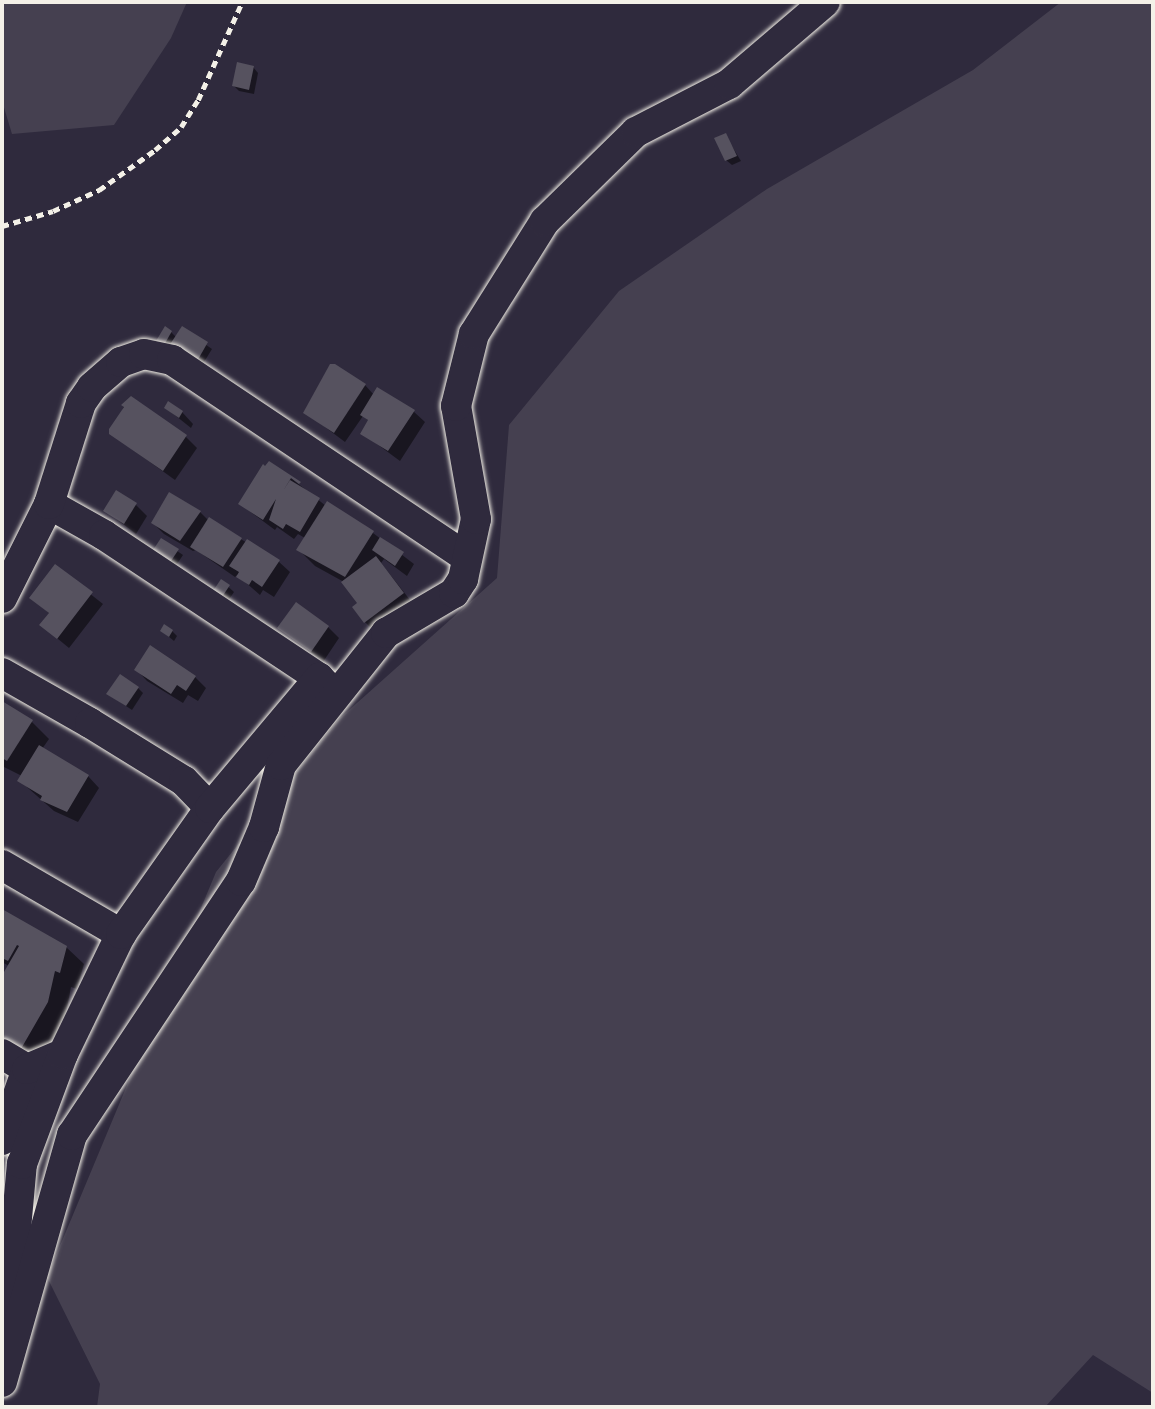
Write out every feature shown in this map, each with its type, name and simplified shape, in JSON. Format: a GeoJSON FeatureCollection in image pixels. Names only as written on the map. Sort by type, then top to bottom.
{"type":"FeatureCollection","features":[{"type":"Feature","properties":{"kind":"street"},"geometry":{"type":"LineString","coordinates":[[7,1407],[2,1382],[22,1164],[63,1054],[121,934],[210,808],[327,686],[386,633],[454,593],[463,579],[476,519],[456,406],[474,334],[545,221],[636,132],[729,84],[825,2]]}},
{"type":"Feature","properties":{"kind":"street"},"geometry":{"type":"LineString","coordinates":[[2,598],[49,504],[81,403],[92,387],[121,362],[144,354],[172,360],[466,558]]}},
{"type":"Feature","properties":{"kind":"street"},"geometry":{"type":"LineString","coordinates":[[49,504],[104,535],[327,686]]}},
{"type":"Feature","properties":{"kind":"street"},"geometry":{"type":"LineString","coordinates":[[2,673],[184,781],[210,808]]}},
{"type":"Feature","properties":{"kind":"street"},"geometry":{"type":"LineString","coordinates":[[2,1382],[72,1135],[242,881],[264,827],[281,765],[327,686]]}},
{"type":"Feature","properties":{"kind":"street"},"geometry":{"type":"LineString","coordinates":[[2,865],[121,934]]}},
{"type":"Feature","properties":{"kind":"street"},"geometry":{"type":"LineString","coordinates":[[2,1140],[14,1062],[63,1054]]}},
{"type":"Feature","properties":{"kind":"path"},"geometry":{"type":"LineString","coordinates":[[2,226],[53,211],[99,190],[155,150],[181,127],[198,100],[242,2]]}},
{"type":"Feature","properties":{"kind":"shaded area"},"geometry":{"type":"Polygon","coordinates":[[[2,2],[187,2],[171,38],[114,125],[12,134],[2,101],[2,2]]]}},
{"type":"Feature","properties":{"kind":"shaded area"},"geometry":{"type":"Polygon","coordinates":[[[1061,2],[1153,2],[1153,1393],[1093,1355],[1045,1407],[97,1407],[100,1384],[47,1277],[216,872],[339,719],[497,578],[509,425],[619,291],[767,189],[973,70],[1061,2]]]}},
{"type":"Feature","properties":{"kind":"building"},"geometry":{"type":"Polygon","coordinates":[[[237,62],[254,66],[249,90],[232,86],[237,62]]]}},
{"type":"Feature","properties":{"kind":"building"},"geometry":{"type":"Polygon","coordinates":[[[726,133],[737,156],[725,161],[714,138],[726,133]]]}},
{"type":"Feature","properties":{"kind":"building"},"geometry":{"type":"Polygon","coordinates":[[[165,326],[172,331],[164,345],[156,341],[165,326]]]}},
{"type":"Feature","properties":{"kind":"building"},"geometry":{"type":"Polygon","coordinates":[[[182,326],[208,342],[196,363],[169,346],[182,326]]]}},
{"type":"Feature","properties":{"kind":"building"},"geometry":{"type":"Polygon","coordinates":[[[330,364],[335,364],[366,384],[334,433],[303,413],[330,364]]]}},
{"type":"Feature","properties":{"kind":"building"},"geometry":{"type":"Polygon","coordinates":[[[377,387],[415,410],[388,451],[360,434],[368,420],[360,415],[377,387]]]}},
{"type":"Feature","properties":{"kind":"building"},"geometry":{"type":"Polygon","coordinates":[[[131,396],[187,435],[163,471],[109,434],[109,429],[124,407],[121,405],[131,396]]]}},
{"type":"Feature","properties":{"kind":"building"},"geometry":{"type":"Polygon","coordinates":[[[168,401],[183,411],[179,418],[164,408],[168,401]]]}},
{"type":"Feature","properties":{"kind":"building"},"geometry":{"type":"Polygon","coordinates":[[[269,461],[301,482],[299,484],[291,478],[283,491],[290,480],[320,498],[300,532],[286,524],[283,529],[269,520],[276,499],[263,520],[238,504],[263,464],[265,466],[269,461]]]}},
{"type":"Feature","properties":{"kind":"building"},"geometry":{"type":"Polygon","coordinates":[[[116,490],[137,503],[124,524],[103,511],[116,490]]]}},
{"type":"Feature","properties":{"kind":"building"},"geometry":{"type":"Polygon","coordinates":[[[169,492],[201,511],[180,541],[151,523],[169,492]]]}},
{"type":"Feature","properties":{"kind":"building"},"geometry":{"type":"Polygon","coordinates":[[[327,501],[374,531],[345,577],[296,550],[327,501]]]}},
{"type":"Feature","properties":{"kind":"building"},"geometry":{"type":"Polygon","coordinates":[[[209,517],[242,538],[223,567],[190,547],[209,517]]]}},
{"type":"Feature","properties":{"kind":"building"},"geometry":{"type":"Polygon","coordinates":[[[380,537],[404,552],[395,566],[372,550],[380,537]]]}},
{"type":"Feature","properties":{"kind":"building"},"geometry":{"type":"Polygon","coordinates":[[[161,538],[179,549],[167,567],[149,556],[161,538]]]}},
{"type":"Feature","properties":{"kind":"building"},"geometry":{"type":"Polygon","coordinates":[[[247,539],[280,560],[262,587],[252,580],[249,585],[236,577],[239,572],[229,566],[247,539]]]}},
{"type":"Feature","properties":{"kind":"building"},"geometry":{"type":"Polygon","coordinates":[[[376,556],[404,593],[364,623],[352,607],[357,603],[341,582],[376,556]]]}},
{"type":"Feature","properties":{"kind":"building"},"geometry":{"type":"Polygon","coordinates":[[[55,564],[93,592],[57,639],[39,625],[49,613],[29,598],[55,564]]]}},
{"type":"Feature","properties":{"kind":"building"},"geometry":{"type":"Polygon","coordinates":[[[221,579],[230,585],[222,597],[213,591],[221,579]]]}},
{"type":"Feature","properties":{"kind":"building"},"geometry":{"type":"Polygon","coordinates":[[[296,602],[329,626],[311,652],[277,628],[296,602]]]}},
{"type":"Feature","properties":{"kind":"building"},"geometry":{"type":"Polygon","coordinates":[[[164,624],[173,630],[169,637],[160,631],[164,624]]]}},
{"type":"Feature","properties":{"kind":"building"},"geometry":{"type":"Polygon","coordinates":[[[150,645],[196,676],[186,691],[177,685],[171,694],[134,670],[150,645]]]}},
{"type":"Feature","properties":{"kind":"building"},"geometry":{"type":"Polygon","coordinates":[[[120,674],[139,687],[126,706],[106,694],[120,674]]]}},
{"type":"Feature","properties":{"kind":"building"},"geometry":{"type":"Polygon","coordinates":[[[2,701],[33,720],[7,761],[2,758],[2,701]]]}},
{"type":"Feature","properties":{"kind":"building"},"geometry":{"type":"Polygon","coordinates":[[[39,745],[89,775],[67,812],[40,800],[42,796],[17,781],[39,745]]]}},
{"type":"Feature","properties":{"kind":"building"},"geometry":{"type":"Polygon","coordinates":[[[2,909],[67,946],[60,973],[55,971],[48,1002],[18,1054],[2,1045],[2,970],[4,972],[19,946],[17,945],[8,961],[2,958],[2,909]]]}}]}
